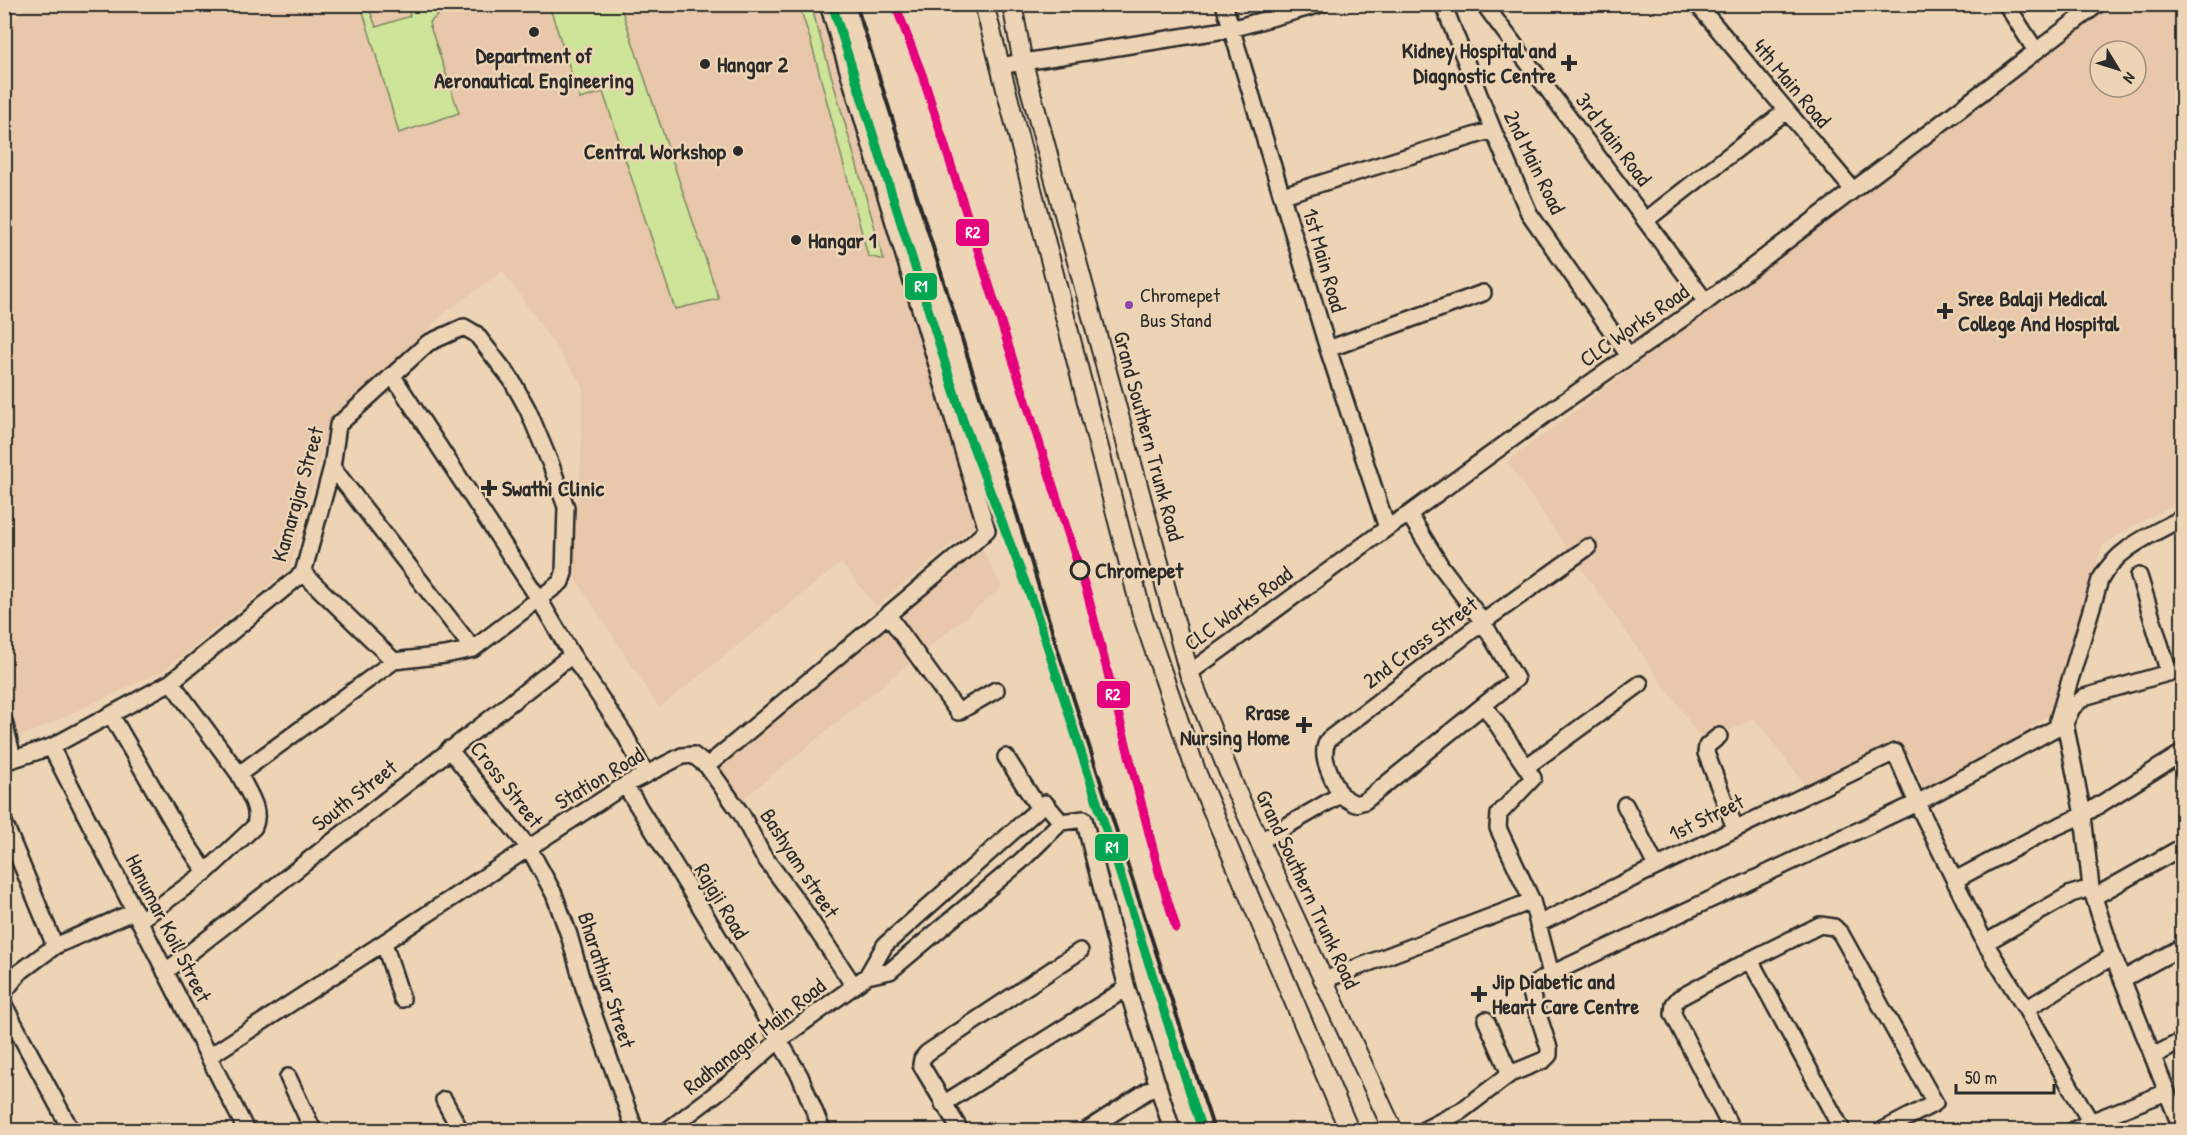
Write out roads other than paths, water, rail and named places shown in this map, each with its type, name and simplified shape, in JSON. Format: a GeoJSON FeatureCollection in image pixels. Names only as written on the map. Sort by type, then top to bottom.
{"type":"FeatureCollection","features":[{"type":"Feature","properties":{"kind":"main road"},"geometry":{"type":"LineString","coordinates":[[984,4],[1143,614],[1197,774],[1349,1131]]}},
{"type":"Feature","properties":{"kind":"main road","name":"Grand Southern Trunk Road"},"geometry":{"type":"LineString","coordinates":[[1012,4],[1023,63],[1189,673],[1237,793],[1393,1131]]}},
{"type":"Feature","properties":{"kind":"street"},"geometry":{"type":"LineString","coordinates":[[707,766],[987,530],[828,4]]}},
{"type":"Feature","properties":{"kind":"street","name":"1st Main Road"},"geometry":{"type":"LineString","coordinates":[[1224,4],[1328,349],[1387,528]]}},
{"type":"Feature","properties":{"kind":"street"},"geometry":{"type":"LineString","coordinates":[[999,66],[1231,29],[1321,4]]}},
{"type":"Feature","properties":{"kind":"street","name":"2nd Main Road"},"geometry":{"type":"LineString","coordinates":[[1443,4],[1529,213],[1629,356]]}},
{"type":"Feature","properties":{"kind":"street","name":"3rd Main Road"},"geometry":{"type":"LineString","coordinates":[[1484,4],[1706,302]]}},
{"type":"Feature","properties":{"kind":"street","name":"4th Main Road"},"geometry":{"type":"LineString","coordinates":[[1698,4],[1853,190]]}},
{"type":"Feature","properties":{"kind":"street"},"geometry":{"type":"LineString","coordinates":[[2006,4],[2036,51]]}},
{"type":"Feature","properties":{"kind":"street","name":"CLC Works Road"},"geometry":{"type":"LineString","coordinates":[[1189,673],[1387,528],[1706,302],[2098,4]]}},
{"type":"Feature","properties":{"kind":"street"},"geometry":{"type":"LineString","coordinates":[[1646,220],[1786,111]]}},
{"type":"Feature","properties":{"kind":"street"},"geometry":{"type":"LineString","coordinates":[[1283,195],[1493,130]]}},
{"type":"Feature","properties":{"kind":"street"},"geometry":{"type":"LineString","coordinates":[[1328,349],[1483,293]]}},
{"type":"Feature","properties":{"kind":"street","name":"Kamarajar Street"},"geometry":{"type":"LineString","coordinates":[[9,760],[51,747],[171,682],[303,573],[332,467],[339,425],[428,343],[464,327],[476,334],[511,379],[528,410],[566,507],[564,573],[561,582],[539,599]]}},
{"type":"Feature","properties":{"kind":"street"},"geometry":{"type":"LineString","coordinates":[[392,375],[539,599],[572,655],[625,735],[646,775]]}},
{"type":"Feature","properties":{"kind":"street"},"geometry":{"type":"LineString","coordinates":[[332,467],[473,649]]}},
{"type":"Feature","properties":{"kind":"street"},"geometry":{"type":"LineString","coordinates":[[1259,842],[1340,795],[1355,804],[1365,801],[1516,679],[1484,622],[1440,565],[1409,514]]}},
{"type":"Feature","properties":{"kind":"street"},"geometry":{"type":"LineString","coordinates":[[2182,518],[2134,544],[2116,557],[2106,568],[2100,580],[2061,725],[2083,815],[2093,892],[2113,956],[2182,1131]]}},
{"type":"Feature","properties":{"kind":"street","name":"2nd Cross Street"},"geometry":{"type":"LineString","coordinates":[[1340,795],[1323,754],[1324,746],[1329,739],[1588,547]]}},
{"type":"Feature","properties":{"kind":"street"},"geometry":{"type":"LineString","coordinates":[[303,573],[394,661]]}},
{"type":"Feature","properties":{"kind":"street"},"geometry":{"type":"LineString","coordinates":[[1424,1131],[1461,1111],[1510,1074],[1544,1060],[1549,1055],[1549,1048],[1532,993],[1536,983],[1917,804],[2061,725],[2072,708],[2084,697],[2176,671],[2139,576]]}},
{"type":"Feature","properties":{"kind":"street"},"geometry":{"type":"LineString","coordinates":[[239,774],[394,661],[473,649],[539,599]]}},
{"type":"Feature","properties":{"kind":"street"},"geometry":{"type":"LineString","coordinates":[[888,615],[958,712],[996,690]]}},
{"type":"Feature","properties":{"kind":"street","name":"South Street"},"geometry":{"type":"LineString","coordinates":[[165,972],[449,748],[572,655]]}},
{"type":"Feature","properties":{"kind":"street"},"geometry":{"type":"LineString","coordinates":[[4,992],[20,972],[55,946],[137,916],[206,872],[254,828],[257,810],[239,774],[171,682]]}},
{"type":"Feature","properties":{"kind":"street"},"geometry":{"type":"LineString","coordinates":[[1526,767],[1640,684]]}},
{"type":"Feature","properties":{"kind":"street"},"geometry":{"type":"LineString","coordinates":[[1484,705],[1533,778],[1499,814],[1498,828],[1532,901],[1551,974]]}},
{"type":"Feature","properties":{"kind":"street"},"geometry":{"type":"LineString","coordinates":[[111,714],[178,831],[206,872]]}},
{"type":"Feature","properties":{"kind":"street"},"geometry":{"type":"LineString","coordinates":[[4,721],[9,760]]}},
{"type":"Feature","properties":{"kind":"street"},"geometry":{"type":"LineString","coordinates":[[1719,736],[1707,746],[1706,753],[1734,828]]}},
{"type":"Feature","properties":{"kind":"street","name":"Hanumar Koil Street"},"geometry":{"type":"LineString","coordinates":[[51,747],[210,1056],[246,1131]]}},
{"type":"Feature","properties":{"kind":"street","name":"Cross Street"},"geometry":{"type":"LineString","coordinates":[[449,748],[529,848]]}},
{"type":"Feature","properties":{"kind":"street","name":"1st Street"},"geometry":{"type":"LineString","coordinates":[[1538,924],[1895,752],[1917,804]]}},
{"type":"Feature","properties":{"kind":"street"},"geometry":{"type":"LineString","coordinates":[[1954,880],[2043,833],[2083,815],[2182,753]]}},
{"type":"Feature","properties":{"kind":"street","name":"Station Road"},"geometry":{"type":"LineString","coordinates":[[210,1056],[625,785],[682,756],[693,755],[707,766]]}},
{"type":"Feature","properties":{"kind":"street"},"geometry":{"type":"LineString","coordinates":[[1006,757],[1038,807]]}},
{"type":"Feature","properties":{"kind":"street","name":"Bashyam street"},"geometry":{"type":"LineString","coordinates":[[707,766],[742,815],[762,854],[800,905],[854,986]]}},
{"type":"Feature","properties":{"kind":"street","name":"Rajaji Road"},"geometry":{"type":"LineString","coordinates":[[625,785],[706,916],[800,1076],[822,1131]]}},
{"type":"Feature","properties":{"kind":"street"},"geometry":{"type":"LineString","coordinates":[[867,976],[885,945],[1038,807],[1045,803],[1061,822]]}},
{"type":"Feature","properties":{"kind":"street"},"geometry":{"type":"LineString","coordinates":[[1917,804],[1985,943],[2093,1126]]}},
{"type":"Feature","properties":{"kind":"street"},"geometry":{"type":"LineString","coordinates":[[1625,805],[1656,866]]}},
{"type":"Feature","properties":{"kind":"street"},"geometry":{"type":"LineString","coordinates":[[867,976],[890,971],[1021,861],[1061,822],[1084,819],[1128,988],[1172,1131]]}},
{"type":"Feature","properties":{"kind":"street"},"geometry":{"type":"LineString","coordinates":[[4,822],[55,946]]}},
{"type":"Feature","properties":{"kind":"street"},"geometry":{"type":"LineString","coordinates":[[1985,943],[2071,894],[2093,892],[2182,847]]}},
{"type":"Feature","properties":{"kind":"street","name":"Bharathiar Street"},"geometry":{"type":"LineString","coordinates":[[529,848],[554,894],[569,935],[584,988],[635,1131]]}},
{"type":"Feature","properties":{"kind":"street"},"geometry":{"type":"LineString","coordinates":[[1324,980],[1532,901]]}},
{"type":"Feature","properties":{"kind":"street"},"geometry":{"type":"LineString","coordinates":[[1732,1131],[1673,1014],[1674,1004],[1679,998],[1820,925],[1833,927],[1841,934],[1935,1103],[1883,1131]]}},
{"type":"Feature","properties":{"kind":"street"},"geometry":{"type":"LineString","coordinates":[[384,943],[402,999]]}},
{"type":"Feature","properties":{"kind":"street"},"geometry":{"type":"LineString","coordinates":[[2123,979],[2182,947]]}},
{"type":"Feature","properties":{"kind":"street"},"geometry":{"type":"LineString","coordinates":[[960,1131],[921,1065],[922,1059],[927,1053],[1080,951]]}},
{"type":"Feature","properties":{"kind":"street"},"geometry":{"type":"LineString","coordinates":[[2026,1009],[2113,956]]}},
{"type":"Feature","properties":{"kind":"street"},"geometry":{"type":"LineString","coordinates":[[1750,960],[1842,1131]]}},
{"type":"Feature","properties":{"kind":"street","name":"Radhanagar Main Road"},"geometry":{"type":"LineString","coordinates":[[668,1131],[735,1079],[778,1041],[867,976]]}},
{"type":"Feature","properties":{"kind":"street"},"geometry":{"type":"LineString","coordinates":[[943,1104],[1128,988]]}},
{"type":"Feature","properties":{"kind":"street"},"geometry":{"type":"LineString","coordinates":[[4,1005],[71,1131]]}},
{"type":"Feature","properties":{"kind":"street"},"geometry":{"type":"LineString","coordinates":[[1486,1020],[1510,1074]]}},
{"type":"Feature","properties":{"kind":"street"},"geometry":{"type":"LineString","coordinates":[[2153,1056],[2182,1041]]}},
{"type":"Feature","properties":{"kind":"street"},"geometry":{"type":"LineString","coordinates":[[288,1077],[313,1131]]}},
{"type":"Feature","properties":{"kind":"street"},"geometry":{"type":"LineString","coordinates":[[1087,1131],[1158,1084]]}},
{"type":"Feature","properties":{"kind":"street"},"geometry":{"type":"LineString","coordinates":[[2074,1131],[2093,1126],[2167,1092]]}},
{"type":"Feature","properties":{"kind":"street"},"geometry":{"type":"LineString","coordinates":[[444,1100],[460,1131]]}},
{"type":"Feature","properties":{"kind":"railway"},"geometry":{"type":"LineString","coordinates":[[832,4],[965,426],[1035,608],[1202,1130]]}},
{"type":"Feature","properties":{"kind":"railway"},"geometry":{"type":"LineString","coordinates":[[856,4],[1003,468],[1060,657],[1214,1130]]}},
{"type":"Feature","properties":{"kind":"place","name":"Department of Aeronautical Engineering"},"geometry":{"type":"Point","coordinates":[534,32]}},
{"type":"Feature","properties":{"kind":"place","name":"Kidney Hospital and Diagnostic Centre"},"geometry":{"type":"Point","coordinates":[1569,63]}},
{"type":"Feature","properties":{"kind":"place","name":"Hangar 2"},"geometry":{"type":"Point","coordinates":[705,64]}},
{"type":"Feature","properties":{"kind":"place","name":"Central Workshop"},"geometry":{"type":"Point","coordinates":[738,151]}},
{"type":"Feature","properties":{"kind":"place","name":"Hangar 1"},"geometry":{"type":"Point","coordinates":[796,240]}},
{"type":"Feature","properties":{"kind":"place","name":"Chromepet Bus Stand"},"geometry":{"type":"Point","coordinates":[1129,305]}},
{"type":"Feature","properties":{"kind":"place","name":"Sree Balaji Medical College And Hospital"},"geometry":{"type":"Point","coordinates":[1945,311]}},
{"type":"Feature","properties":{"kind":"place","name":"Swathi Clinic"},"geometry":{"type":"Point","coordinates":[489,488]}},
{"type":"Feature","properties":{"kind":"place","name":"Chromepet"},"geometry":{"type":"Point","coordinates":[1080,570]}},
{"type":"Feature","properties":{"kind":"place","name":"Rrase Nursing Home"},"geometry":{"type":"Point","coordinates":[1304,725]}},
{"type":"Feature","properties":{"kind":"place","name":"Jip Diabetic and Heart Care Centre"},"geometry":{"type":"Point","coordinates":[1479,994]}}]}
